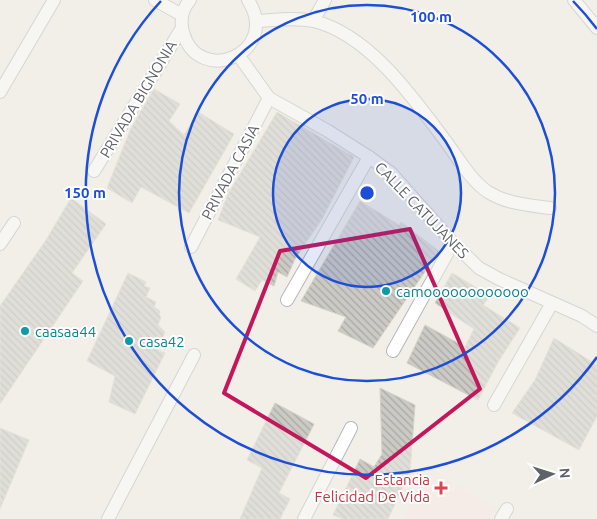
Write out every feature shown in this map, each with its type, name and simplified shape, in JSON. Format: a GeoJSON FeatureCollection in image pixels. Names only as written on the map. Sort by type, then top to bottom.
{"type":"FeatureCollection","features":[{"type":"Feature","properties":{"kind":"street"},"geometry":{"type":"LineString","coordinates":[[0,92],[54,0]]}},
{"type":"Feature","properties":{"kind":"street"},"geometry":{"type":"LineString","coordinates":[[155,0],[182,22],[185,40],[192,50],[202,58],[214,61],[227,60],[239,56],[252,41],[256,21],[254,8],[248,0]]}},
{"type":"Feature","properties":{"kind":"street","name":"PRIVADA BIGNONIA"},"geometry":{"type":"LineString","coordinates":[[94,171],[182,22],[190,0]]}},
{"type":"Feature","properties":{"kind":"street"},"geometry":{"type":"LineString","coordinates":[[313,21],[325,0]]}},
{"type":"Feature","properties":{"kind":"street"},"geometry":{"type":"LineString","coordinates":[[574,0],[597,28]]}},
{"type":"Feature","properties":{"kind":"street"},"geometry":{"type":"LineString","coordinates":[[256,21],[295,19],[313,21],[334,28],[367,49],[416,101],[465,167],[486,191],[502,200],[550,208]]}},
{"type":"Feature","properties":{"kind":"street","name":"CALLE CATUJANES"},"geometry":{"type":"LineString","coordinates":[[239,56],[269,98],[370,157],[391,173],[453,243],[478,268],[582,316],[597,326]]}},
{"type":"Feature","properties":{"kind":"street","name":"PRIVADA CASIA"},"geometry":{"type":"LineString","coordinates":[[191,246],[269,98]]}},
{"type":"Feature","properties":{"kind":"street"},"geometry":{"type":"LineString","coordinates":[[287,300],[370,157]]}},
{"type":"Feature","properties":{"kind":"street"},"geometry":{"type":"LineString","coordinates":[[0,244],[14,223]]}},
{"type":"Feature","properties":{"kind":"street"},"geometry":{"type":"LineString","coordinates":[[393,351],[453,243]]}},
{"type":"Feature","properties":{"kind":"street"},"geometry":{"type":"LineString","coordinates":[[494,405],[552,302]]}},
{"type":"Feature","properties":{"kind":"street"},"geometry":{"type":"LineString","coordinates":[[108,519],[194,355]]}},
{"type":"Feature","properties":{"kind":"street"},"geometry":{"type":"LineString","coordinates":[[304,519],[351,428]]}},
{"type":"Feature","properties":{"kind":"highlighted area"},"geometry":{"type":"Polygon","coordinates":[[[410,229],[480,389],[366,478],[224,393],[280,251],[410,229]]]}},
{"type":"Feature","properties":{"kind":"shaded area","name":"Estancia Felicidad De Vida"},"geometry":{"type":"Polygon","coordinates":[[[428,467],[496,509],[490,519],[405,519],[428,467]]]}},
{"type":"Feature","properties":{"kind":"building"},"geometry":{"type":"Polygon","coordinates":[[[154,89],[180,104],[169,121],[184,135],[198,112],[234,134],[189,213],[141,187],[132,203],[107,188],[131,128],[154,89]]]}},
{"type":"Feature","properties":{"kind":"building"},"geometry":{"type":"Polygon","coordinates":[[[277,112],[354,157],[322,219],[295,259],[287,277],[278,272],[274,286],[262,280],[255,291],[236,279],[260,237],[218,220],[228,194],[277,112]]]}},
{"type":"Feature","properties":{"kind":"building","name":"caasaa44"},"geometry":{"type":"Polygon","coordinates":[[[71,198],[106,224],[72,273],[83,281],[0,404],[0,306],[46,240],[71,198]]]}},
{"type":"Feature","properties":{"kind":"building"},"geometry":{"type":"Polygon","coordinates":[[[360,201],[399,225],[401,222],[439,251],[373,348],[338,331],[346,317],[301,301],[360,201]]]}},
{"type":"Feature","properties":{"kind":"building","name":"casa42"},"geometry":{"type":"Polygon","coordinates":[[[128,273],[146,282],[144,286],[150,288],[146,297],[156,302],[154,307],[160,311],[159,315],[161,317],[158,325],[165,332],[157,350],[165,353],[135,414],[109,402],[115,376],[87,361],[128,273]]]}},
{"type":"Feature","properties":{"kind":"building"},"geometry":{"type":"Polygon","coordinates":[[[452,273],[490,296],[483,305],[520,328],[498,362],[478,400],[407,363],[425,325],[465,347],[474,329],[435,303],[452,273]]]}},
{"type":"Feature","properties":{"kind":"building"},"geometry":{"type":"Polygon","coordinates":[[[554,338],[597,365],[597,416],[579,450],[512,413],[535,380],[554,338]]]}},
{"type":"Feature","properties":{"kind":"building"},"geometry":{"type":"Polygon","coordinates":[[[380,388],[415,405],[410,472],[388,519],[343,519],[333,515],[360,459],[374,467],[382,454],[380,388]]]}},
{"type":"Feature","properties":{"kind":"building"},"geometry":{"type":"Polygon","coordinates":[[[275,403],[314,424],[279,493],[290,499],[280,519],[240,519],[262,468],[247,460],[275,403]]]}},
{"type":"Feature","properties":{"kind":"building"},"geometry":{"type":"Polygon","coordinates":[[[0,428],[29,440],[0,509],[0,428]]]}},
{"type":"Feature","properties":{"kind":"place","name":"camoooooooooooo"},"geometry":{"type":"Point","coordinates":[386,291]}},
{"type":"Feature","properties":{"kind":"place","name":"caasaa44"},"geometry":{"type":"Point","coordinates":[25,331]}},
{"type":"Feature","properties":{"kind":"place","name":"casa42"},"geometry":{"type":"Point","coordinates":[129,341]}},
{"type":"Feature","properties":{"kind":"place","name":"Estancia Felicidad De Vida"},"geometry":{"type":"Point","coordinates":[441,488]}}]}
